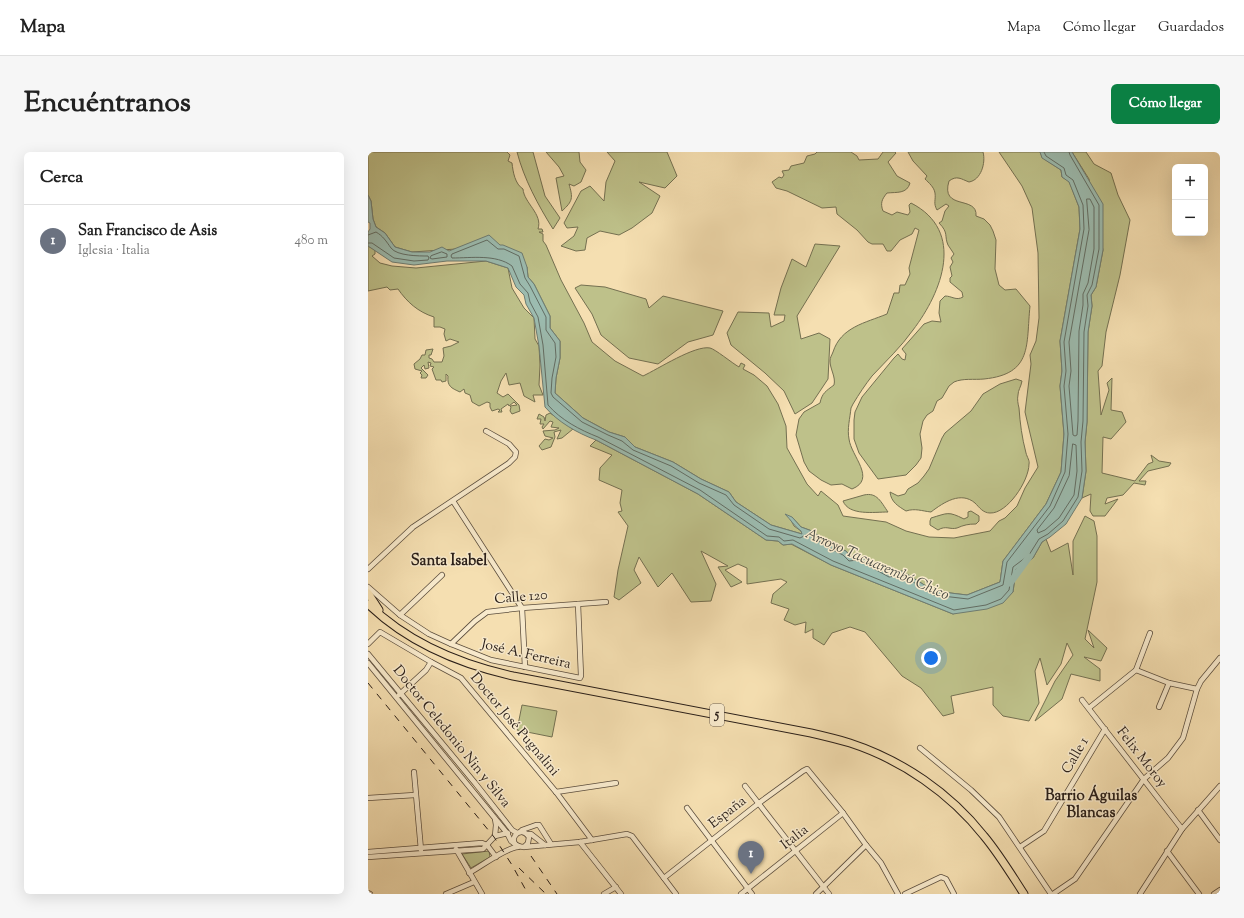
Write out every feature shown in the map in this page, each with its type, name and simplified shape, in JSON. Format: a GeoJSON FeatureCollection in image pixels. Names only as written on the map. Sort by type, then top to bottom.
{"type":"FeatureCollection","features":[{"type":"Feature","properties":{"kind":"highway"},"geometry":{"type":"LineString","coordinates":[[368,593],[383,617]]}},
{"type":"Feature","properties":{"kind":"highway","name":"5"},"geometry":{"type":"LineString","coordinates":[[369,606],[406,634],[452,658],[481,668],[513,676],[812,733],[850,743],[881,755],[925,780],[961,810],[988,840],[1024,894]]}},
{"type":"Feature","properties":{"kind":"street"},"geometry":{"type":"LineString","coordinates":[[368,569],[413,527],[515,458],[516,452],[509,444],[486,431]]}},
{"type":"Feature","properties":{"kind":"street"},"geometry":{"type":"LineString","coordinates":[[453,501],[522,608],[525,667]]}},
{"type":"Feature","properties":{"kind":"street"},"geometry":{"type":"LineString","coordinates":[[400,615],[442,575]]}},
{"type":"Feature","properties":{"kind":"street","name":"José A. Ferreira"},"geometry":{"type":"LineString","coordinates":[[368,587],[400,615],[429,634],[451,644],[491,660],[580,678],[578,604]]}},
{"type":"Feature","properties":{"kind":"street","name":"Calle 120"},"geometry":{"type":"LineString","coordinates":[[451,644],[481,615],[487,612],[606,602]]}},
{"type":"Feature","properties":{"kind":"street","name":"Doctor José Pugnalini"},"geometry":{"type":"LineString","coordinates":[[368,644],[380,632],[461,678],[556,792],[592,840]]}},
{"type":"Feature","properties":{"kind":"street"},"geometry":{"type":"LineString","coordinates":[[1089,708],[1136,670],[1150,633]]}},
{"type":"Feature","properties":{"kind":"street","name":"Doctor Celedonio Nin y Silva"},"geometry":{"type":"LineString","coordinates":[[368,654],[475,782],[512,830],[518,833]]}},
{"type":"Feature","properties":{"kind":"street"},"geometry":{"type":"LineString","coordinates":[[920,748],[986,802],[999,817],[1052,894],[1077,876],[1144,779],[1168,758],[1180,743],[1183,738],[1197,689],[1220,658]]}},
{"type":"Feature","properties":{"kind":"street"},"geometry":{"type":"LineString","coordinates":[[396,697],[426,670],[431,662]]}},
{"type":"Feature","properties":{"kind":"street","name":"Doctor Celedonio Nin y Silva"},"geometry":{"type":"LineString","coordinates":[[368,663],[470,786],[507,833],[511,842],[517,846]]}},
{"type":"Feature","properties":{"kind":"street"},"geometry":{"type":"LineString","coordinates":[[1136,670],[1169,683],[1197,689]]}},
{"type":"Feature","properties":{"kind":"street"},"geometry":{"type":"LineString","coordinates":[[1159,707],[1169,683]]}},
{"type":"Feature","properties":{"kind":"street","name":"Felix Moroy"},"geometry":{"type":"LineString","coordinates":[[1082,700],[1182,829]]}},
{"type":"Feature","properties":{"kind":"street","name":"Calle 1"},"geometry":{"type":"LineString","coordinates":[[1020,847],[1046,829],[1105,729]]}},
{"type":"Feature","properties":{"kind":"street"},"geometry":{"type":"LineString","coordinates":[[430,738],[435,734]]}},
{"type":"Feature","properties":{"kind":"street","name":"España"},"geometry":{"type":"LineString","coordinates":[[664,878],[759,803],[807,769],[843,813]]}},
{"type":"Feature","properties":{"kind":"street"},"geometry":{"type":"LineString","coordinates":[[414,772],[421,851]]}},
{"type":"Feature","properties":{"kind":"street"},"geometry":{"type":"LineString","coordinates":[[470,786],[475,782]]}},
{"type":"Feature","properties":{"kind":"street"},"geometry":{"type":"LineString","coordinates":[[556,792],[616,784]]}},
{"type":"Feature","properties":{"kind":"street"},"geometry":{"type":"LineString","coordinates":[[745,786],[829,894]]}},
{"type":"Feature","properties":{"kind":"street"},"geometry":{"type":"LineString","coordinates":[[1140,894],[1182,829],[1220,786]]}},
{"type":"Feature","properties":{"kind":"street"},"geometry":{"type":"LineString","coordinates":[[368,798],[416,795]]}},
{"type":"Feature","properties":{"kind":"street"},"geometry":{"type":"LineString","coordinates":[[687,808],[752,894]]}},
{"type":"Feature","properties":{"kind":"street"},"geometry":{"type":"LineString","coordinates":[[1198,810],[1220,840]]}},
{"type":"Feature","properties":{"kind":"street"},"geometry":{"type":"LineString","coordinates":[[843,813],[881,863],[898,894]]}},
{"type":"Feature","properties":{"kind":"street","name":"Italia"},"geometry":{"type":"LineString","coordinates":[[741,894],[843,813]]}},
{"type":"Feature","properties":{"kind":"street"},"geometry":{"type":"LineString","coordinates":[[494,818],[496,825],[495,836]]}},
{"type":"Feature","properties":{"kind":"street"},"geometry":{"type":"LineString","coordinates":[[517,846],[514,841],[518,833],[536,825],[551,844]]}},
{"type":"Feature","properties":{"kind":"street"},"geometry":{"type":"LineString","coordinates":[[368,852],[457,851],[482,849],[495,836],[507,833],[531,834],[545,845]]}},
{"type":"Feature","properties":{"kind":"street"},"geometry":{"type":"LineString","coordinates":[[524,847],[529,841],[527,834]]}},
{"type":"Feature","properties":{"kind":"street"},"geometry":{"type":"LineString","coordinates":[[469,873],[517,846],[524,847],[580,842],[627,834],[632,836],[676,894]]}},
{"type":"Feature","properties":{"kind":"street"},"geometry":{"type":"LineString","coordinates":[[580,842],[621,894]]}},
{"type":"Feature","properties":{"kind":"street"},"geometry":{"type":"LineString","coordinates":[[368,857],[482,843],[487,845],[496,857]]}},
{"type":"Feature","properties":{"kind":"street"},"geometry":{"type":"LineString","coordinates":[[816,894],[866,845]]}},
{"type":"Feature","properties":{"kind":"street"},"geometry":{"type":"LineString","coordinates":[[454,846],[482,894]]}},
{"type":"Feature","properties":{"kind":"street"},"geometry":{"type":"LineString","coordinates":[[1167,851],[1199,894]]}},
{"type":"Feature","properties":{"kind":"street"},"geometry":{"type":"LineString","coordinates":[[905,894],[941,877],[944,878],[954,894]]}},
{"type":"Feature","properties":{"kind":"street"},"geometry":{"type":"LineString","coordinates":[[446,894],[474,882]]}},
{"type":"Feature","properties":{"kind":"street"},"geometry":{"type":"LineString","coordinates":[[604,894],[616,887]]}},
{"type":"Feature","properties":{"kind":"street"},"geometry":{"type":"LineString","coordinates":[[1214,894],[1220,890]]}},
{"type":"Feature","properties":{"kind":"green space"},"geometry":{"type":"Polygon","coordinates":[[[368,152],[507,152],[510,155],[508,161],[512,163],[516,181],[523,189],[526,199],[536,213],[539,224],[538,229],[542,229],[543,232],[539,232],[543,234],[543,241],[592,342],[615,361],[643,376],[676,358],[703,348],[710,348],[720,353],[739,367],[741,363],[745,365],[743,369],[754,375],[767,386],[778,404],[786,426],[787,448],[807,484],[818,496],[821,491],[838,505],[843,516],[886,522],[906,531],[929,537],[954,538],[990,531],[999,521],[1005,518],[1017,506],[1025,488],[1038,467],[1025,412],[1031,364],[1030,355],[1036,341],[1039,318],[1038,253],[1032,208],[1022,186],[999,152],[1040,152],[1043,158],[1061,170],[1062,177],[1069,181],[1079,207],[1080,229],[1060,341],[1062,371],[1060,386],[1064,434],[1061,472],[1046,504],[1003,561],[1000,582],[967,595],[934,591],[902,571],[890,573],[857,555],[851,557],[846,551],[831,545],[812,531],[801,527],[792,517],[791,520],[794,526],[801,531],[802,534],[771,525],[736,502],[729,492],[701,479],[673,462],[635,447],[625,437],[609,432],[583,418],[555,393],[560,358],[560,341],[550,328],[550,316],[534,284],[528,277],[527,267],[500,246],[412,252],[395,247],[385,233],[376,227],[373,219],[371,201],[368,195],[368,152]]]}},
{"type":"Feature","properties":{"kind":"green space"},"geometry":{"type":"Polygon","coordinates":[[[517,152],[533,152],[545,196],[560,218],[553,229],[532,192],[523,172],[517,152]]]}},
{"type":"Feature","properties":{"kind":"green space"},"geometry":{"type":"Polygon","coordinates":[[[546,152],[579,152],[580,162],[586,170],[581,182],[574,186],[569,184],[571,199],[562,211],[556,178],[564,176],[559,167],[546,152]]]}},
{"type":"Feature","properties":{"kind":"green space"},"geometry":{"type":"Polygon","coordinates":[[[607,152],[667,152],[677,176],[665,188],[639,182],[660,196],[652,213],[632,228],[619,235],[600,231],[587,238],[585,250],[576,251],[561,246],[574,236],[578,227],[567,228],[564,223],[581,191],[590,186],[604,201],[606,182],[615,161],[607,152]]]}},
{"type":"Feature","properties":{"kind":"green space"},"geometry":{"type":"Polygon","coordinates":[[[817,152],[851,152],[857,156],[859,160],[878,159],[883,152],[895,152],[896,153],[888,162],[897,176],[910,183],[909,187],[904,191],[887,193],[882,201],[883,211],[892,215],[897,212],[908,215],[910,212],[909,205],[911,203],[928,215],[939,229],[943,245],[944,263],[940,280],[933,298],[913,330],[904,342],[872,376],[851,408],[848,435],[851,446],[863,473],[859,485],[852,489],[842,484],[831,485],[809,471],[804,462],[796,435],[799,419],[804,412],[820,403],[823,394],[834,385],[830,360],[842,337],[848,331],[862,323],[887,314],[894,293],[899,293],[900,285],[905,285],[910,274],[909,268],[919,230],[915,228],[912,234],[900,240],[891,251],[887,251],[883,244],[872,244],[868,242],[857,230],[837,214],[836,207],[822,208],[787,191],[776,188],[772,182],[779,177],[782,178],[784,175],[782,171],[789,170],[791,166],[804,163],[807,156],[817,152]]]}},
{"type":"Feature","properties":{"kind":"green space"},"geometry":{"type":"Polygon","coordinates":[[[908,152],[983,152],[983,166],[977,178],[969,182],[959,178],[954,178],[949,181],[948,190],[950,196],[954,200],[971,206],[975,210],[976,216],[984,219],[990,225],[996,240],[995,269],[999,285],[1005,290],[1016,289],[1030,306],[1027,345],[1019,364],[1011,371],[1000,376],[984,379],[957,381],[949,386],[942,398],[937,401],[933,411],[927,415],[923,421],[920,434],[922,448],[921,458],[916,465],[906,475],[878,479],[859,453],[854,439],[855,412],[862,397],[898,354],[905,360],[906,354],[902,349],[924,324],[932,321],[941,322],[939,313],[940,301],[945,296],[956,298],[963,297],[962,292],[950,282],[950,278],[952,276],[950,267],[953,262],[951,258],[954,254],[948,245],[944,229],[939,223],[942,221],[945,211],[949,206],[946,204],[937,210],[935,205],[934,189],[925,179],[927,176],[913,161],[908,152]]]}},
{"type":"Feature","properties":{"kind":"green space"},"geometry":{"type":"Polygon","coordinates":[[[1072,152],[1086,152],[1094,164],[1111,173],[1118,195],[1130,220],[1120,275],[1106,332],[1102,366],[1098,371],[1101,415],[1109,390],[1107,383],[1112,378],[1111,410],[1122,412],[1126,422],[1111,439],[1103,437],[1102,473],[1135,481],[1148,464],[1153,462],[1151,455],[1159,461],[1171,463],[1169,466],[1148,471],[1139,481],[1146,481],[1145,485],[1134,483],[1123,495],[1107,498],[1105,504],[1118,499],[1105,516],[1093,516],[1090,511],[1091,494],[1082,498],[1086,471],[1085,442],[1087,422],[1088,332],[1092,306],[1091,295],[1096,287],[1103,250],[1089,179],[1072,152]]]}},
{"type":"Feature","properties":{"kind":"green space"},"geometry":{"type":"Polygon","coordinates":[[[815,244],[840,246],[797,316],[801,339],[819,333],[830,339],[828,379],[812,403],[795,414],[784,391],[731,345],[727,333],[738,312],[769,313],[771,327],[784,321],[785,315],[774,315],[781,288],[792,259],[806,267],[815,244]]]}},
{"type":"Feature","properties":{"kind":"green space"},"geometry":{"type":"Polygon","coordinates":[[[368,246],[375,250],[375,254],[372,256],[380,263],[392,266],[416,268],[486,261],[508,268],[512,288],[524,308],[534,318],[535,339],[539,346],[539,385],[543,395],[533,395],[535,402],[524,396],[520,383],[509,385],[506,373],[501,381],[497,393],[503,397],[508,394],[519,405],[520,411],[512,414],[510,411],[510,406],[517,405],[514,402],[501,409],[502,412],[498,412],[500,410],[498,409],[492,411],[490,403],[487,402],[479,406],[472,402],[470,395],[465,393],[464,389],[460,392],[452,388],[446,374],[446,381],[442,382],[441,380],[436,380],[432,369],[434,367],[430,366],[431,363],[428,362],[429,368],[425,369],[424,365],[421,368],[428,375],[426,378],[421,378],[422,375],[420,373],[422,371],[415,369],[414,364],[422,355],[425,355],[426,350],[433,349],[431,355],[429,355],[429,358],[434,362],[442,362],[444,356],[443,348],[459,342],[450,339],[446,341],[444,334],[445,329],[434,327],[434,317],[413,306],[398,289],[390,290],[387,287],[368,291],[368,246]]]}},
{"type":"Feature","properties":{"kind":"green space"},"geometry":{"type":"Polygon","coordinates":[[[581,285],[605,287],[646,299],[649,308],[663,296],[723,311],[713,335],[688,342],[658,364],[629,358],[601,335],[592,314],[575,288],[581,285]]]}},
{"type":"Feature","properties":{"kind":"green space"},"geometry":{"type":"Polygon","coordinates":[[[1016,379],[1022,381],[1018,393],[1018,402],[1022,436],[1029,463],[1025,479],[1016,495],[1010,502],[997,512],[990,513],[983,511],[975,503],[964,498],[953,499],[931,512],[915,510],[906,511],[895,503],[890,492],[898,496],[905,494],[908,489],[918,483],[929,469],[945,433],[971,411],[983,394],[1000,384],[1016,379]]]}},
{"type":"Feature","properties":{"kind":"green space"},"geometry":{"type":"Polygon","coordinates":[[[550,413],[573,429],[562,438],[557,439],[561,430],[554,432],[555,437],[551,447],[542,450],[539,446],[545,439],[549,440],[553,438],[545,436],[543,431],[555,430],[559,428],[551,427],[553,422],[550,421],[543,429],[542,427],[544,424],[540,424],[541,419],[537,419],[539,414],[544,417],[545,421],[546,415],[550,413]]]}},
{"type":"Feature","properties":{"kind":"green space"},"geometry":{"type":"Polygon","coordinates":[[[596,440],[698,494],[766,540],[778,541],[783,545],[791,544],[831,565],[953,614],[1013,592],[1016,569],[1033,558],[1042,542],[1046,539],[1051,552],[1068,543],[1073,575],[1073,541],[1085,516],[1094,521],[1097,536],[1097,582],[1085,639],[1094,648],[1088,630],[1107,648],[1101,661],[1084,657],[1100,669],[1100,681],[1071,674],[1062,699],[1035,721],[1055,681],[1073,655],[1067,643],[1061,664],[1047,685],[1040,658],[1035,671],[1039,703],[1029,721],[1003,716],[993,705],[993,687],[951,696],[954,713],[943,716],[921,688],[902,676],[865,632],[850,627],[832,633],[824,645],[813,638],[813,629],[805,633],[806,622],[795,625],[784,620],[789,609],[771,603],[773,594],[787,582],[781,579],[747,584],[747,568],[738,564],[725,570],[742,582],[731,587],[718,567],[728,566],[701,551],[716,584],[711,601],[691,602],[672,573],[658,587],[639,557],[634,570],[641,583],[619,600],[614,597],[618,570],[628,526],[618,512],[622,511],[620,503],[622,490],[599,480],[600,468],[612,455],[590,446],[596,440]]]}},
{"type":"Feature","properties":{"kind":"green space"},"geometry":{"type":"Polygon","coordinates":[[[868,494],[875,496],[881,501],[888,512],[856,511],[846,506],[843,501],[868,494]]]}},
{"type":"Feature","properties":{"kind":"green space"},"geometry":{"type":"Polygon","coordinates":[[[971,511],[979,516],[979,521],[976,524],[938,530],[930,525],[931,518],[951,514],[964,519],[968,517],[968,512],[971,511]]]}},
{"type":"Feature","properties":{"kind":"green space"},"geometry":{"type":"Polygon","coordinates":[[[522,705],[557,711],[552,737],[517,730],[522,705]]]}},
{"type":"Feature","properties":{"kind":"green space"},"geometry":{"type":"Polygon","coordinates":[[[489,851],[490,857],[471,868],[462,854],[489,851]]]}},
{"type":"Feature","properties":{"kind":"water"},"geometry":{"type":"Polygon","coordinates":[[[1040,152],[1072,152],[1103,204],[1103,250],[1096,287],[1091,295],[1092,306],[1088,332],[1087,422],[1085,442],[1086,471],[1082,498],[1066,524],[1042,542],[1033,558],[1016,569],[1013,592],[1003,603],[987,609],[953,614],[831,565],[792,544],[783,545],[778,541],[766,540],[698,494],[582,434],[556,418],[545,407],[539,346],[534,318],[526,304],[524,295],[516,287],[508,268],[486,261],[447,261],[414,265],[392,262],[368,246],[368,232],[370,229],[370,223],[368,222],[368,195],[371,201],[373,219],[376,227],[385,233],[395,247],[412,252],[430,252],[442,247],[449,251],[489,235],[500,245],[522,253],[527,267],[528,277],[534,284],[550,316],[550,328],[560,341],[560,358],[555,393],[583,418],[609,432],[625,437],[635,447],[673,462],[701,479],[729,492],[736,502],[771,525],[802,534],[785,514],[792,517],[801,527],[812,531],[831,545],[846,551],[851,557],[857,555],[890,573],[902,571],[934,591],[967,595],[1000,582],[1003,561],[1046,504],[1061,472],[1064,434],[1060,386],[1062,371],[1060,341],[1080,229],[1079,207],[1069,182],[1062,177],[1061,170],[1042,158],[1040,152]]]}},
{"type":"Feature","properties":{"kind":"waterway","name":"Arroyo Tacuarembó Chico"},"geometry":{"type":"LineString","coordinates":[[1010,583],[1029,557]]}},
{"type":"Feature","properties":{"kind":"railway"},"geometry":{"type":"LineString","coordinates":[[368,683],[494,837],[528,894]]}},
{"type":"Feature","properties":{"kind":"railway"},"geometry":{"type":"LineString","coordinates":[[531,856],[557,894]]}},
{"type":"Feature","properties":{"kind":"railway"},"geometry":{"type":"LineString","coordinates":[[519,868],[546,894]]}},
{"type":"Feature","properties":{"kind":"place","name":"San Francisco de Asis"},"geometry":{"type":"Point","coordinates":[751,874]}},
{"type":"Feature","properties":{"kind":"district","name":"Santa Isabel"},"geometry":{"type":"Point","coordinates":[449,561]}},
{"type":"Feature","properties":{"kind":"district","name":"Barrio Águilas Blancas"},"geometry":{"type":"Point","coordinates":[1091,804]}}]}
